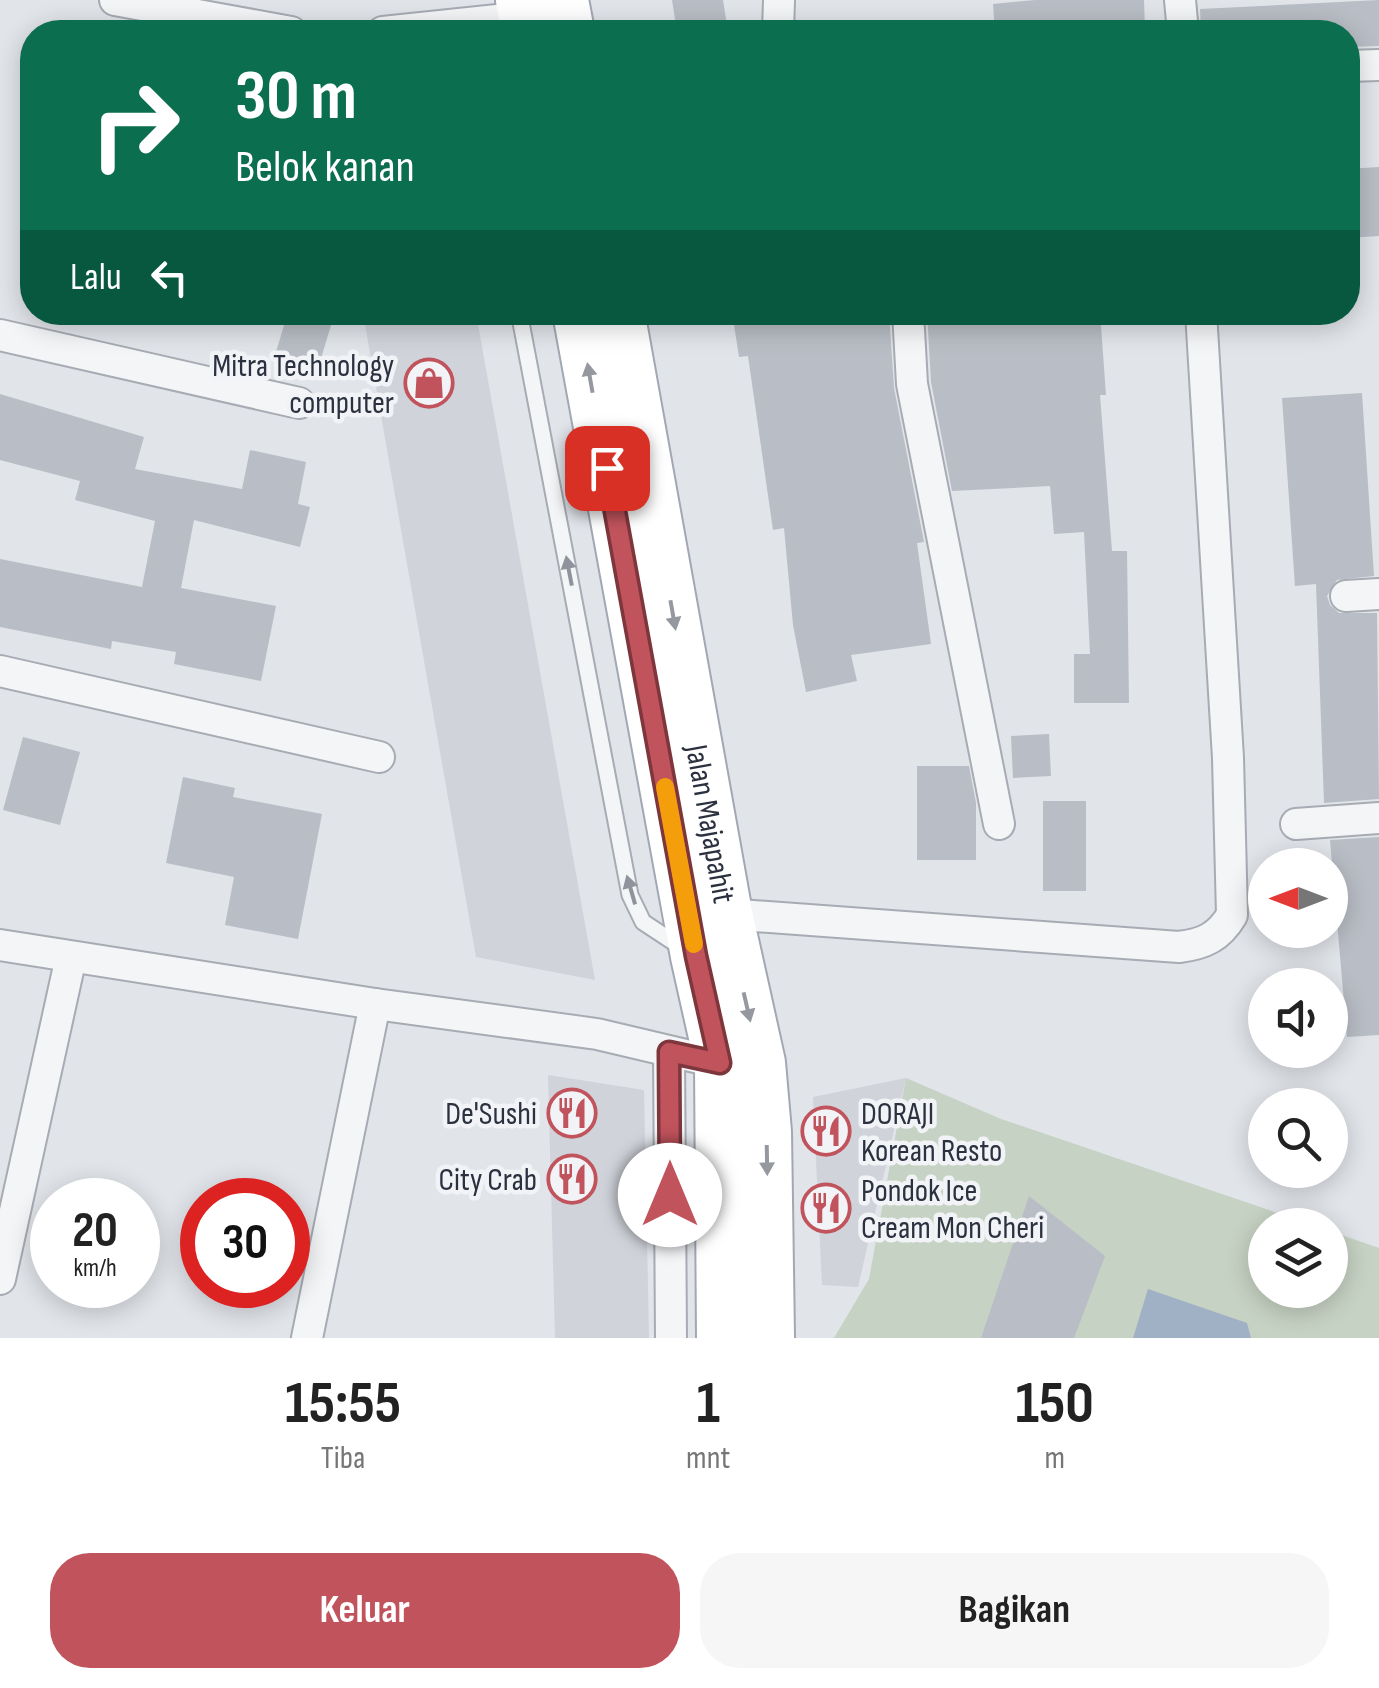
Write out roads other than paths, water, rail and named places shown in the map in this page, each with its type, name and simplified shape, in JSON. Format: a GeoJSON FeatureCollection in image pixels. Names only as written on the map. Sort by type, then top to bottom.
{"type":"FeatureCollection","features":[{"type":"Feature","properties":{"kind":"main road"},"geometry":{"type":"LineString","coordinates":[[582,325],[633,503],[696,956],[720,1063],[722,1338]]}},
{"type":"Feature","properties":{"kind":"main road","name":"Jalan Majapahit"},"geometry":{"type":"LineString","coordinates":[[620,325],[633,503],[760,1063],[766,1132],[769,1338]]}},
{"type":"Feature","properties":{"kind":"street"},"geometry":{"type":"LineString","coordinates":[[115,0],[225,20]]}},
{"type":"Feature","properties":{"kind":"street"},"geometry":{"type":"LineString","coordinates":[[502,20],[541,16]]}},
{"type":"Feature","properties":{"kind":"street"},"geometry":{"type":"LineString","coordinates":[[909,325],[916,402],[998,824]]}},
{"type":"Feature","properties":{"kind":"street"},"geometry":{"type":"LineString","coordinates":[[727,914],[1179,948],[1213,939],[1223,930],[1232,915],[1228,758],[1202,325]]}},
{"type":"Feature","properties":{"kind":"street"},"geometry":{"type":"LineString","coordinates":[[0,335],[299,403]]}},
{"type":"Feature","properties":{"kind":"street"},"geometry":{"type":"LineString","coordinates":[[1346,596],[1379,594]]}},
{"type":"Feature","properties":{"kind":"street"},"geometry":{"type":"LineString","coordinates":[[0,671],[379,757]]}},
{"type":"Feature","properties":{"kind":"street"},"geometry":{"type":"LineString","coordinates":[[1296,824],[1379,818]]}},
{"type":"Feature","properties":{"kind":"street"},"geometry":{"type":"LineString","coordinates":[[0,945],[375,1004],[598,1034],[720,1063]]}},
{"type":"Feature","properties":{"kind":"street"},"geometry":{"type":"LineString","coordinates":[[0,1279],[71,957]]}},
{"type":"Feature","properties":{"kind":"street"},"geometry":{"type":"LineString","coordinates":[[307,1338],[375,1004]]}},
{"type":"Feature","properties":{"kind":"street"},"geometry":{"type":"LineString","coordinates":[[669,1052],[671,1338]]}},
{"type":"Feature","properties":{"kind":"lane"},"geometry":{"type":"LineString","coordinates":[[521,325],[630,896],[643,922],[696,956]]}},
{"type":"Feature","properties":{"kind":"water"},"geometry":{"type":"Polygon","coordinates":[[[1148,1289],[1247,1323],[1251,1338],[1133,1338],[1148,1289]]]}},
{"type":"Feature","properties":{"kind":"place","name":"Mitra Technology computer"},"geometry":{"type":"Point","coordinates":[429,383]}},
{"type":"Feature","properties":{"kind":"place","name":"De'Sushi"},"geometry":{"type":"Point","coordinates":[572,1113]}},
{"type":"Feature","properties":{"kind":"place","name":"DORAJI Korean Resto"},"geometry":{"type":"Point","coordinates":[826,1131]}},
{"type":"Feature","properties":{"kind":"place","name":"City Crab"},"geometry":{"type":"Point","coordinates":[572,1179]}},
{"type":"Feature","properties":{"kind":"place","name":"Pondok Ice Cream Mon Cheri"},"geometry":{"type":"Point","coordinates":[826,1208]}}]}
